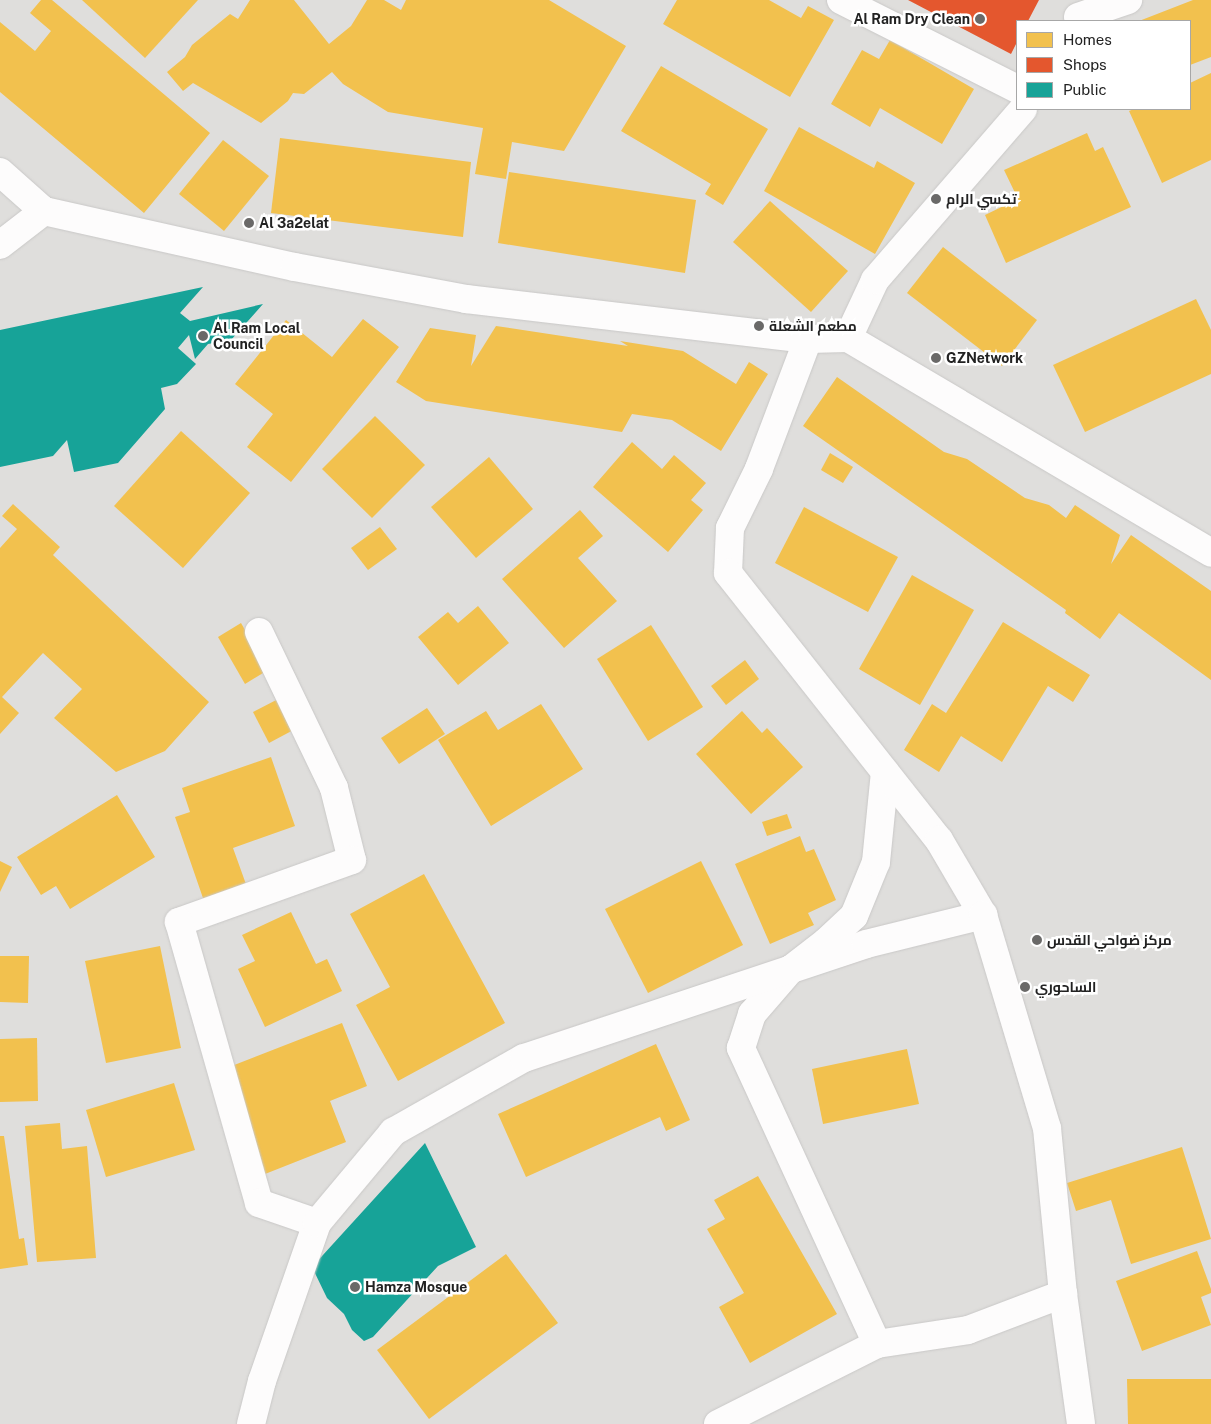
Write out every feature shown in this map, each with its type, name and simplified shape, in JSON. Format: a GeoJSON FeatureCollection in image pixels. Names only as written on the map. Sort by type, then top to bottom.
{"type":"FeatureCollection","features":[{"type":"Feature","properties":{"kind":"street"},"geometry":{"type":"LineString","coordinates":[[841,0],[1016,88]]}},
{"type":"Feature","properties":{"kind":"street"},"geometry":{"type":"LineString","coordinates":[[1079,13],[1128,0]]}},
{"type":"Feature","properties":{"kind":"street"},"geometry":{"type":"LineString","coordinates":[[848,338],[875,280],[1022,110]]}},
{"type":"Feature","properties":{"kind":"street"},"geometry":{"type":"LineString","coordinates":[[0,172],[44,212],[296,267],[466,299],[808,339],[848,338],[1211,553]]}},
{"type":"Feature","properties":{"kind":"street"},"geometry":{"type":"LineString","coordinates":[[0,245],[44,212]]}},
{"type":"Feature","properties":{"kind":"street"},"geometry":{"type":"LineString","coordinates":[[808,339],[759,469],[730,528],[728,573],[940,840],[983,915],[1047,1128],[1063,1294],[1081,1424]]}},
{"type":"Feature","properties":{"kind":"street"},"geometry":{"type":"LineString","coordinates":[[259,632],[334,788],[352,860],[179,922],[259,1203],[317,1223]]}},
{"type":"Feature","properties":{"kind":"street"},"geometry":{"type":"LineString","coordinates":[[877,1344],[741,1048],[752,1014],[791,969],[826,942],[854,916],[876,862],[885,772]]}},
{"type":"Feature","properties":{"kind":"street"},"geometry":{"type":"LineString","coordinates":[[251,1424],[262,1381],[317,1223],[392,1132],[524,1058],[866,944],[983,915]]}},
{"type":"Feature","properties":{"kind":"street"},"geometry":{"type":"LineString","coordinates":[[718,1424],[877,1344],[968,1330],[1063,1294]]}},
{"type":"Feature","properties":{"kind":"shaded area"},"geometry":{"type":"Polygon","coordinates":[[[0,0],[1211,0],[1211,1424],[0,1424],[0,0]]]}},
{"type":"Feature","properties":{"kind":"building: Homes"},"geometry":{"type":"Polygon","coordinates":[[[41,0],[52,0],[210,133],[144,213],[0,92],[0,22],[35,51],[51,31],[30,13],[41,0]]]}},
{"type":"Feature","properties":{"kind":"building: Homes"},"geometry":{"type":"Polygon","coordinates":[[[82,0],[198,0],[145,58],[82,0]]]}},
{"type":"Feature","properties":{"kind":"building: Homes"},"geometry":{"type":"Polygon","coordinates":[[[250,0],[294,0],[329,44],[351,26],[367,0],[384,0],[401,10],[406,0],[549,0],[626,46],[564,151],[512,142],[506,179],[475,174],[483,128],[388,112],[343,84],[332,72],[304,94],[293,93],[288,101],[261,123],[193,83],[183,91],[167,72],[185,57],[192,45],[230,14],[238,19],[250,0]]]}},
{"type":"Feature","properties":{"kind":"building: Homes"},"geometry":{"type":"Polygon","coordinates":[[[677,0],[769,0],[801,18],[808,6],[834,20],[790,97],[663,24],[677,0]]]}},
{"type":"Feature","properties":{"kind":"building: Homes"},"geometry":{"type":"Polygon","coordinates":[[[1193,0],[1211,0],[1211,57],[1191,65],[1191,20],[1142,20],[1193,0]]]}},
{"type":"Feature","properties":{"kind":"building: Homes"},"geometry":{"type":"Polygon","coordinates":[[[890,40],[974,89],[942,144],[880,108],[870,127],[831,104],[862,50],[879,59],[890,40]]]}},
{"type":"Feature","properties":{"kind":"building: Homes"},"geometry":{"type":"Polygon","coordinates":[[[661,66],[768,129],[723,205],[705,194],[711,184],[621,131],[661,66]]]}},
{"type":"Feature","properties":{"kind":"building: Homes"},"geometry":{"type":"Polygon","coordinates":[[[1211,73],[1211,160],[1162,183],[1129,111],[1191,110],[1191,83],[1211,73]]]}},
{"type":"Feature","properties":{"kind":"building: Homes"},"geometry":{"type":"Polygon","coordinates":[[[799,127],[874,168],[877,161],[915,183],[875,254],[764,191],[799,127]]]}},
{"type":"Feature","properties":{"kind":"building: Homes"},"geometry":{"type":"Polygon","coordinates":[[[1087,133],[1095,151],[1103,147],[1131,207],[1006,263],[985,215],[1018,199],[1004,170],[1087,133]]]}},
{"type":"Feature","properties":{"kind":"building: Homes"},"geometry":{"type":"Polygon","coordinates":[[[280,138],[471,162],[463,237],[271,213],[280,138]]]}},
{"type":"Feature","properties":{"kind":"building: Homes"},"geometry":{"type":"Polygon","coordinates":[[[223,140],[269,176],[224,231],[179,194],[223,140]]]}},
{"type":"Feature","properties":{"kind":"building: Homes"},"geometry":{"type":"Polygon","coordinates":[[[509,172],[696,200],[685,273],[498,243],[509,172]]]}},
{"type":"Feature","properties":{"kind":"building: Homes"},"geometry":{"type":"Polygon","coordinates":[[[770,201],[848,271],[811,312],[733,242],[770,201]]]}},
{"type":"Feature","properties":{"kind":"building: Homes"},"geometry":{"type":"Polygon","coordinates":[[[943,247],[1037,320],[1002,366],[907,293],[943,247]]]}},
{"type":"Feature","properties":{"kind":"building: Homes"},"geometry":{"type":"Polygon","coordinates":[[[1196,299],[1211,330],[1211,374],[1085,432],[1053,365],[1196,299]]]}},
{"type":"Feature","properties":{"kind":"building: Homes"},"geometry":{"type":"Polygon","coordinates":[[[363,319],[399,347],[291,482],[247,447],[273,414],[235,384],[286,320],[332,357],[363,319]]]}},
{"type":"Feature","properties":{"kind":"building: Homes"},"geometry":{"type":"Polygon","coordinates":[[[496,326],[628,346],[620,341],[683,351],[736,384],[749,362],[768,374],[721,451],[672,420],[632,414],[622,432],[426,401],[396,382],[430,328],[476,335],[471,366],[496,326]]]}},
{"type":"Feature","properties":{"kind":"building: Homes"},"geometry":{"type":"Polygon","coordinates":[[[837,377],[944,452],[967,459],[1025,498],[1049,505],[1066,518],[1075,505],[1120,535],[1111,564],[1131,535],[1211,591],[1211,680],[1119,613],[1100,639],[1065,613],[1066,610],[803,426],[837,377]]]}},
{"type":"Feature","properties":{"kind":"building: Homes"},"geometry":{"type":"Polygon","coordinates":[[[375,416],[425,465],[372,518],[322,469],[375,416]]]}},
{"type":"Feature","properties":{"kind":"building: Homes"},"geometry":{"type":"Polygon","coordinates":[[[181,431],[250,493],[183,568],[114,506],[181,431]]]}},
{"type":"Feature","properties":{"kind":"building: Homes"},"geometry":{"type":"Polygon","coordinates":[[[632,442],[662,469],[674,455],[706,483],[691,500],[703,510],[668,552],[593,487],[632,442]]]}},
{"type":"Feature","properties":{"kind":"building: Homes"},"geometry":{"type":"Polygon","coordinates":[[[830,453],[853,467],[843,483],[821,470],[830,453]]]}},
{"type":"Feature","properties":{"kind":"building: Homes"},"geometry":{"type":"Polygon","coordinates":[[[489,457],[533,509],[476,558],[431,507],[489,457]]]}},
{"type":"Feature","properties":{"kind":"building: Homes"},"geometry":{"type":"Polygon","coordinates":[[[13,504],[60,547],[53,555],[209,702],[165,751],[116,772],[54,718],[82,689],[43,653],[2,697],[19,713],[0,734],[0,548],[17,529],[2,516],[13,504]]]}},
{"type":"Feature","properties":{"kind":"building: Homes"},"geometry":{"type":"Polygon","coordinates":[[[804,507],[898,557],[868,612],[775,563],[804,507]]]}},
{"type":"Feature","properties":{"kind":"building: Homes"},"geometry":{"type":"Polygon","coordinates":[[[580,510],[603,536],[578,558],[617,601],[564,648],[502,579],[580,510]]]}},
{"type":"Feature","properties":{"kind":"building: Homes"},"geometry":{"type":"Polygon","coordinates":[[[380,527],[397,549],[368,570],[351,548],[380,527]]]}},
{"type":"Feature","properties":{"kind":"building: Homes"},"geometry":{"type":"Polygon","coordinates":[[[912,575],[974,610],[920,705],[859,669],[912,575]]]}},
{"type":"Feature","properties":{"kind":"building: Homes"},"geometry":{"type":"Polygon","coordinates":[[[478,606],[509,643],[458,685],[418,637],[448,612],[458,623],[478,606]]]}},
{"type":"Feature","properties":{"kind":"building: Homes"},"geometry":{"type":"Polygon","coordinates":[[[1003,622],[1090,675],[1073,702],[1048,686],[1002,762],[961,736],[939,772],[904,750],[932,704],[946,713],[1003,622]]]}},
{"type":"Feature","properties":{"kind":"building: Homes"},"geometry":{"type":"Polygon","coordinates":[[[241,623],[268,670],[245,684],[218,637],[241,623]]]}},
{"type":"Feature","properties":{"kind":"building: Homes"},"geometry":{"type":"Polygon","coordinates":[[[651,625],[703,707],[648,741],[597,659],[651,625]]]}},
{"type":"Feature","properties":{"kind":"building: Homes"},"geometry":{"type":"Polygon","coordinates":[[[745,660],[759,679],[726,705],[711,686],[745,660]]]}},
{"type":"Feature","properties":{"kind":"building: Homes"},"geometry":{"type":"Polygon","coordinates":[[[284,696],[299,727],[269,743],[253,712],[284,696]]]}},
{"type":"Feature","properties":{"kind":"building: Homes"},"geometry":{"type":"Polygon","coordinates":[[[541,704],[583,769],[491,826],[438,740],[486,711],[498,730],[541,704]]]}},
{"type":"Feature","properties":{"kind":"building: Homes"},"geometry":{"type":"Polygon","coordinates":[[[427,708],[445,734],[399,764],[381,738],[427,708]]]}},
{"type":"Feature","properties":{"kind":"building: Homes"},"geometry":{"type":"Polygon","coordinates":[[[742,711],[762,733],[767,728],[803,767],[751,814],[696,754],[742,711]]]}},
{"type":"Feature","properties":{"kind":"building: Homes"},"geometry":{"type":"Polygon","coordinates":[[[271,757],[295,826],[233,848],[247,887],[204,901],[175,817],[190,812],[182,788],[271,757]]]}},
{"type":"Feature","properties":{"kind":"building: Homes"},"geometry":{"type":"Polygon","coordinates":[[[117,795],[155,857],[70,909],[56,886],[41,895],[17,857],[117,795]]]}},
{"type":"Feature","properties":{"kind":"building: Homes"},"geometry":{"type":"Polygon","coordinates":[[[787,814],[792,828],[767,836],[762,822],[787,814]]]}},
{"type":"Feature","properties":{"kind":"building: Homes"},"geometry":{"type":"Polygon","coordinates":[[[800,836],[806,852],[814,849],[836,900],[808,913],[814,925],[770,944],[735,864],[800,836]]]}},
{"type":"Feature","properties":{"kind":"building: Homes"},"geometry":{"type":"Polygon","coordinates":[[[0,861],[12,867],[0,892],[0,861]]]}},
{"type":"Feature","properties":{"kind":"building: Homes"},"geometry":{"type":"Polygon","coordinates":[[[701,861],[743,945],[648,993],[605,909],[701,861]]]}},
{"type":"Feature","properties":{"kind":"building: Homes"},"geometry":{"type":"Polygon","coordinates":[[[424,874],[505,1023],[398,1081],[356,1005],[390,987],[350,914],[424,874]]]}},
{"type":"Feature","properties":{"kind":"building: Homes"},"geometry":{"type":"Polygon","coordinates":[[[291,912],[316,964],[327,959],[342,991],[265,1027],[238,969],[255,961],[242,935],[291,912]]]}},
{"type":"Feature","properties":{"kind":"building: Homes"},"geometry":{"type":"Polygon","coordinates":[[[160,946],[181,1048],[106,1063],[85,961],[160,946]]]}},
{"type":"Feature","properties":{"kind":"building: Homes"},"geometry":{"type":"Polygon","coordinates":[[[0,956],[29,956],[28,1003],[0,1002],[0,956]]]}},
{"type":"Feature","properties":{"kind":"building: Homes"},"geometry":{"type":"Polygon","coordinates":[[[342,1023],[367,1086],[330,1101],[346,1142],[265,1174],[224,1069],[342,1023]]]}},
{"type":"Feature","properties":{"kind":"building: Homes"},"geometry":{"type":"Polygon","coordinates":[[[37,1038],[38,1101],[0,1102],[0,1039],[37,1038]]]}},
{"type":"Feature","properties":{"kind":"building: Homes"},"geometry":{"type":"Polygon","coordinates":[[[656,1044],[690,1120],[666,1131],[660,1117],[526,1177],[498,1114],[656,1044]]]}},
{"type":"Feature","properties":{"kind":"building: Homes"},"geometry":{"type":"Polygon","coordinates":[[[907,1049],[919,1104],[823,1124],[812,1069],[907,1049]]]}},
{"type":"Feature","properties":{"kind":"building: Homes"},"geometry":{"type":"Polygon","coordinates":[[[174,1083],[195,1150],[106,1177],[86,1110],[174,1083]]]}},
{"type":"Feature","properties":{"kind":"building: Homes"},"geometry":{"type":"Polygon","coordinates":[[[60,1123],[62,1149],[87,1146],[96,1258],[37,1262],[25,1126],[60,1123]]]}},
{"type":"Feature","properties":{"kind":"building: Homes"},"geometry":{"type":"Polygon","coordinates":[[[0,1136],[4,1136],[19,1239],[24,1238],[28,1265],[0,1269],[0,1136]]]}},
{"type":"Feature","properties":{"kind":"building: Homes"},"geometry":{"type":"Polygon","coordinates":[[[1182,1147],[1211,1239],[1131,1264],[1111,1200],[1076,1211],[1067,1183],[1182,1147]]]}},
{"type":"Feature","properties":{"kind":"building: Homes"},"geometry":{"type":"Polygon","coordinates":[[[758,1176],[837,1314],[750,1363],[719,1307],[744,1293],[707,1229],[725,1219],[714,1200],[758,1176]]]}},
{"type":"Feature","properties":{"kind":"building: Homes"},"geometry":{"type":"Polygon","coordinates":[[[1197,1251],[1211,1289],[1211,1293],[1201,1297],[1211,1325],[1142,1351],[1116,1281],[1197,1251]]]}},
{"type":"Feature","properties":{"kind":"building: Homes"},"geometry":{"type":"Polygon","coordinates":[[[506,1254],[558,1323],[429,1419],[377,1350],[506,1254]]]}},
{"type":"Feature","properties":{"kind":"building: Homes"},"geometry":{"type":"Polygon","coordinates":[[[1127,1379],[1211,1379],[1211,1424],[1128,1424],[1127,1379]]]}},
{"type":"Feature","properties":{"kind":"building: Shops"},"geometry":{"type":"Polygon","coordinates":[[[908,0],[1039,0],[1029,20],[1016,20],[1016,44],[1011,54],[908,0]]]}},
{"type":"Feature","properties":{"kind":"building: Public"},"geometry":{"type":"Polygon","coordinates":[[[203,287],[180,313],[190,321],[263,304],[231,340],[208,344],[195,359],[189,335],[178,348],[196,364],[177,384],[161,388],[165,409],[118,463],[74,472],[67,440],[53,456],[0,467],[0,330],[203,287]]]}},
{"type":"Feature","properties":{"kind":"building: Public"},"geometry":{"type":"Polygon","coordinates":[[[425,1143],[476,1247],[438,1266],[373,1337],[364,1341],[352,1330],[344,1314],[327,1298],[312,1267],[425,1143]]]}},
{"type":"Feature","properties":{"kind":"place","name":"Al Ram Dry Clean"},"geometry":{"type":"Point","coordinates":[980,19]}},
{"type":"Feature","properties":{"kind":"place","name":"تكسي الرام"},"geometry":{"type":"Point","coordinates":[936,199]}},
{"type":"Feature","properties":{"kind":"place","name":"Al 3a2elat"},"geometry":{"type":"Point","coordinates":[249,223]}},
{"type":"Feature","properties":{"kind":"place","name":"مطعم الشعلة"},"geometry":{"type":"Point","coordinates":[759,326]}},
{"type":"Feature","properties":{"kind":"place","name":"Al Ram Local Council"},"geometry":{"type":"Point","coordinates":[203,336]}},
{"type":"Feature","properties":{"kind":"place","name":"GZNetwork"},"geometry":{"type":"Point","coordinates":[936,358]}},
{"type":"Feature","properties":{"kind":"place","name":"مركز ضواحي القدس"},"geometry":{"type":"Point","coordinates":[1037,940]}},
{"type":"Feature","properties":{"kind":"place","name":"الساحوري"},"geometry":{"type":"Point","coordinates":[1025,987]}},
{"type":"Feature","properties":{"kind":"place","name":"Hamza Mosque"},"geometry":{"type":"Point","coordinates":[355,1287]}}]}
